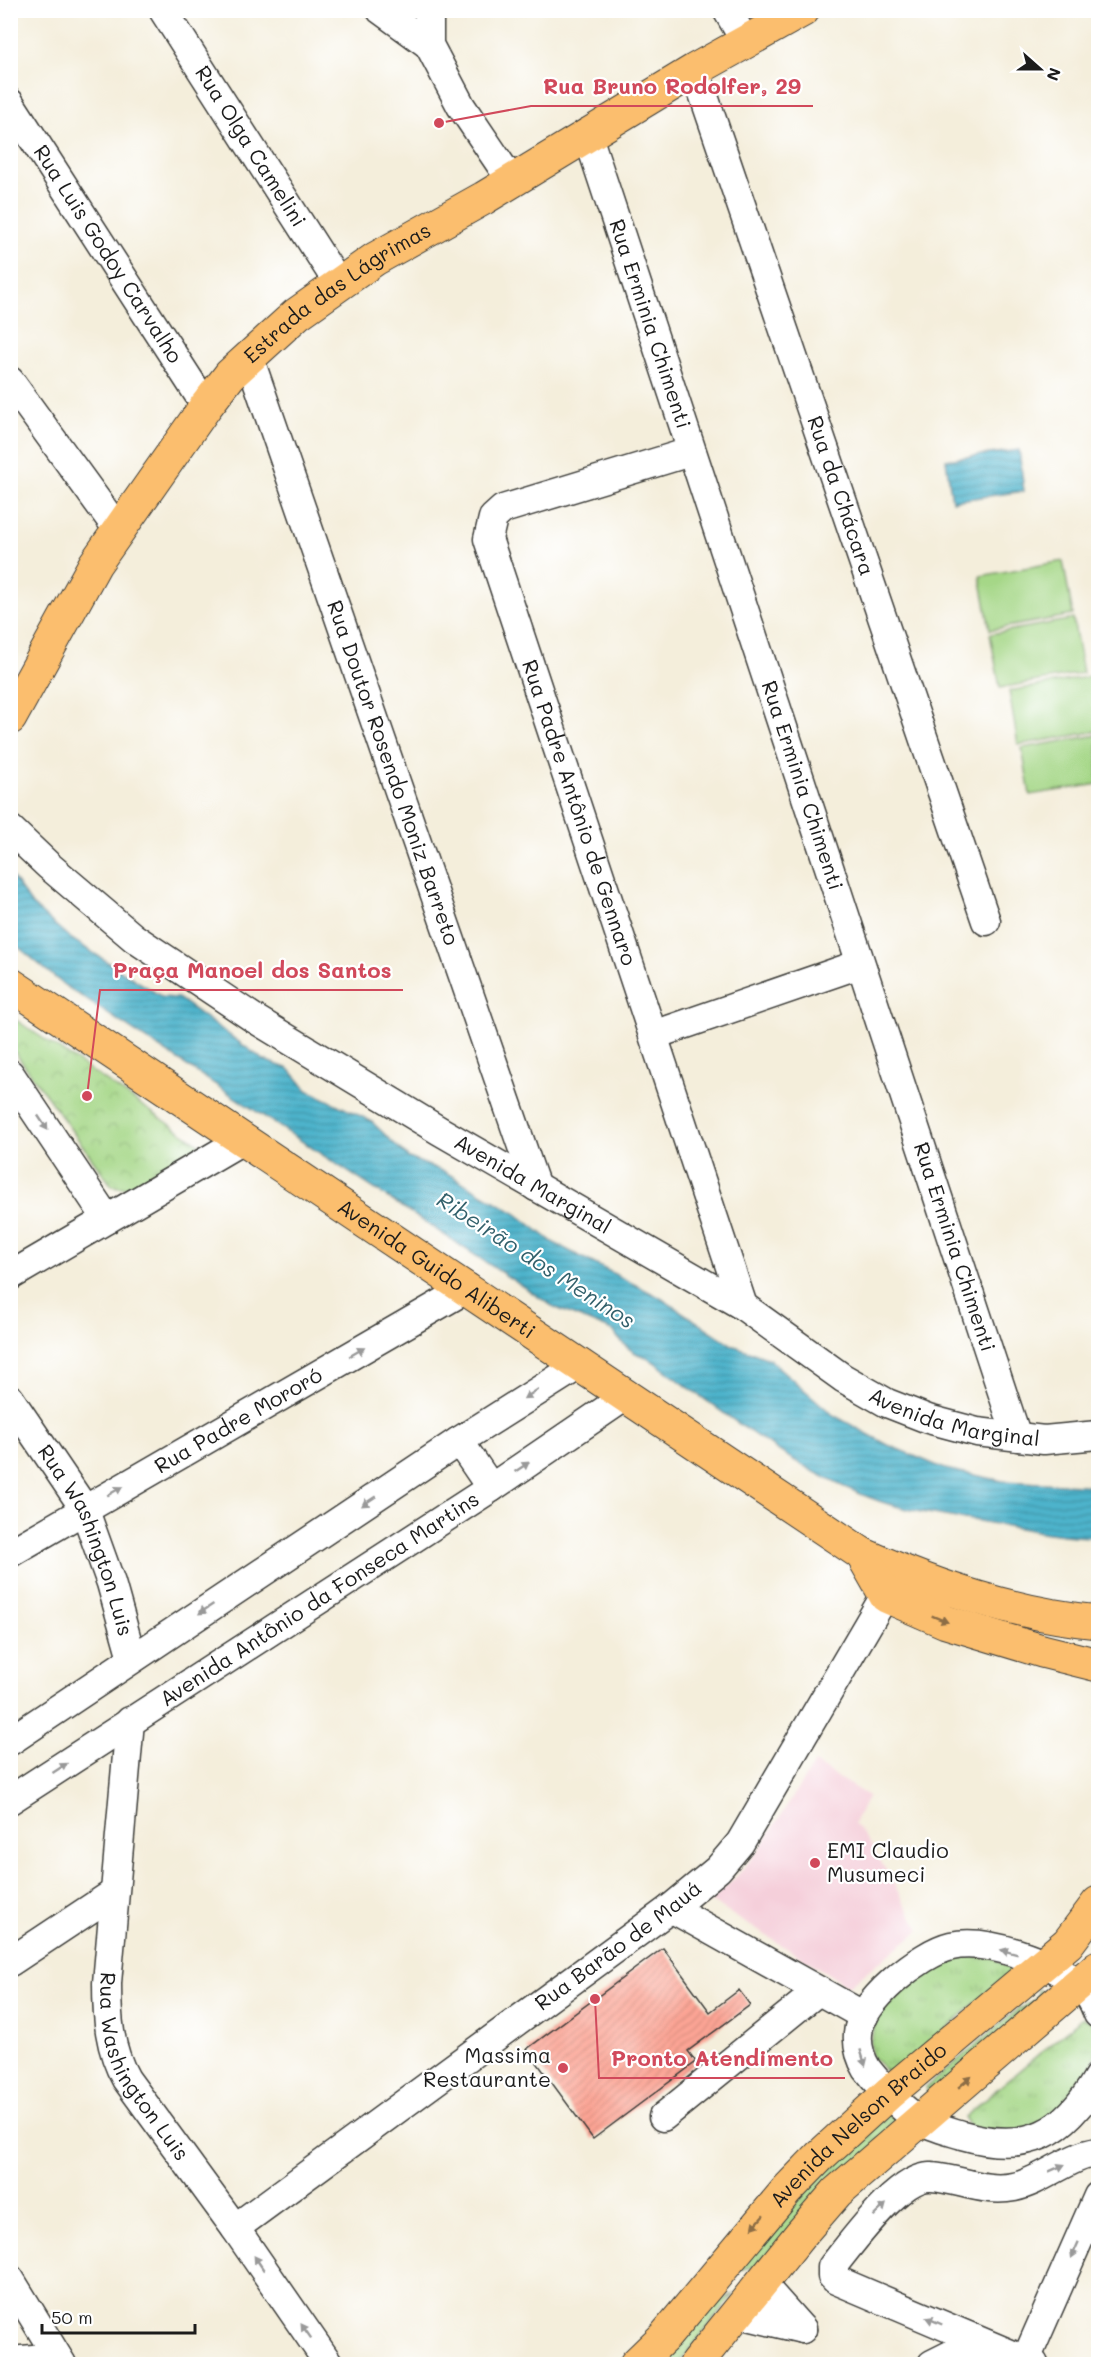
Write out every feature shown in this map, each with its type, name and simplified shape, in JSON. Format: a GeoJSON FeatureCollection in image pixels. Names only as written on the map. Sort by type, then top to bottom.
{"type":"FeatureCollection","features":[{"type":"Feature","properties":{"kind":"main road","name":"Estrada das Lágrimas"},"geometry":{"type":"LineString","coordinates":[[10,718],[95,564],[206,406],[249,357],[297,314],[338,283],[695,69],[803,10]]}},
{"type":"Feature","properties":{"kind":"main road","name":"Avenida Guido Aliberti"},"geometry":{"type":"LineString","coordinates":[[10,984],[25,999],[244,1139],[862,1554],[892,1583]]}},
{"type":"Feature","properties":{"kind":"main road"},"geometry":{"type":"LineString","coordinates":[[892,1583],[1009,1608],[1098,1622]]}},
{"type":"Feature","properties":{"kind":"main road"},"geometry":{"type":"LineString","coordinates":[[892,1583],[946,1622],[1098,1665]]}},
{"type":"Feature","properties":{"kind":"main road","name":"Avenida Nelson Braido"},"geometry":{"type":"LineString","coordinates":[[636,2364],[666,2335],[787,2190],[889,2093],[1068,1943],[1098,1903]]}},
{"type":"Feature","properties":{"kind":"main road","name":"Avenida Nelson Braido"},"geometry":{"type":"LineString","coordinates":[[696,2364],[837,2192],[1090,1976]]}},
{"type":"Feature","properties":{"kind":"main road"},"geometry":{"type":"LineString","coordinates":[[700,2293],[720,2286],[761,2283]]}},
{"type":"Feature","properties":{"kind":"street","name":"Rua Olga Camelini"},"geometry":{"type":"LineString","coordinates":[[163,10],[338,283]]}},
{"type":"Feature","properties":{"kind":"street"},"geometry":{"type":"LineString","coordinates":[[381,10],[429,45],[461,106],[511,180]]}},
{"type":"Feature","properties":{"kind":"street"},"geometry":{"type":"LineString","coordinates":[[429,10],[429,45]]}},
{"type":"Feature","properties":{"kind":"street"},"geometry":{"type":"LineString","coordinates":[[727,10],[745,41]]}},
{"type":"Feature","properties":{"kind":"street","name":"Rua da Chácara"},"geometry":{"type":"LineString","coordinates":[[695,69],[986,921]]}},
{"type":"Feature","properties":{"kind":"street","name":"Rua Luis Godoy Carvalho"},"geometry":{"type":"LineString","coordinates":[[10,103],[206,406]]}},
{"type":"Feature","properties":{"kind":"street","name":"Rua Erminia Chimenti"},"geometry":{"type":"LineString","coordinates":[[587,134],[690,452],[1017,1437]]}},
{"type":"Feature","properties":{"kind":"street","name":"Rua Doutor Rosendo Moniz Barreto"},"geometry":{"type":"LineString","coordinates":[[249,357],[536,1187]]}},
{"type":"Feature","properties":{"kind":"street"},"geometry":{"type":"LineString","coordinates":[[10,381],[119,531]]}},
{"type":"Feature","properties":{"kind":"street","name":"Rua Padre Antônio de Gennaro"},"geometry":{"type":"LineString","coordinates":[[690,452],[503,509],[493,518],[488,539],[743,1306]]}},
{"type":"Feature","properties":{"kind":"street","name":"Avenida Marginal"},"geometry":{"type":"LineString","coordinates":[[10,829],[49,866],[134,938],[255,1019],[536,1187],[743,1306],[843,1378],[887,1403],[928,1419],[977,1432],[1044,1440],[1098,1435]]}},
{"type":"Feature","properties":{"kind":"street"},"geometry":{"type":"LineString","coordinates":[[654,1035],[860,964]]}},
{"type":"Feature","properties":{"kind":"street"},"geometry":{"type":"LineString","coordinates":[[10,1074],[107,1218]]}},
{"type":"Feature","properties":{"kind":"street"},"geometry":{"type":"LineString","coordinates":[[10,1276],[244,1139]]}},
{"type":"Feature","properties":{"kind":"street","name":"Rua Padre Mororó"},"geometry":{"type":"LineString","coordinates":[[10,1552],[468,1288]]}},
{"type":"Feature","properties":{"kind":"street"},"geometry":{"type":"LineString","coordinates":[[10,1741],[459,1441],[581,1364]]}},
{"type":"Feature","properties":{"kind":"street","name":"Avenida Antônio da Fonseca Martins"},"geometry":{"type":"LineString","coordinates":[[10,1800],[491,1488],[626,1396]]}},
{"type":"Feature","properties":{"kind":"street","name":"Rua Washington Luis"},"geometry":{"type":"LineString","coordinates":[[10,1399],[84,1508],[111,1583],[132,1658]]}},
{"type":"Feature","properties":{"kind":"street"},"geometry":{"type":"LineString","coordinates":[[459,1441],[491,1488]]}},
{"type":"Feature","properties":{"kind":"street","name":"Rua Barão de Mauá"},"geometry":{"type":"LineString","coordinates":[[235,2228],[672,1908],[718,1869],[740,1843],[892,1583]]}},
{"type":"Feature","properties":{"kind":"street","name":"Rua Washington Luis"},"geometry":{"type":"LineString","coordinates":[[130,1721],[114,1893],[107,2018],[116,2061],[126,2079],[235,2228],[329,2364]]}},
{"type":"Feature","properties":{"kind":"street"},"geometry":{"type":"LineString","coordinates":[[10,1962],[114,1893]]}},
{"type":"Feature","properties":{"kind":"street"},"geometry":{"type":"LineString","coordinates":[[672,1908],[817,1992],[864,2016]]}},
{"type":"Feature","properties":{"kind":"street"},"geometry":{"type":"LineString","coordinates":[[1098,2014],[1090,1976],[979,1945],[948,1947],[929,1955],[890,1984],[864,2016],[858,2033],[861,2060],[889,2093],[921,2120],[985,2142],[1013,2144],[1047,2133],[1086,2114],[1098,2077]]}},
{"type":"Feature","properties":{"kind":"street"},"geometry":{"type":"LineString","coordinates":[[663,2118],[817,1992]]}},
{"type":"Feature","properties":{"kind":"street"},"geometry":{"type":"LineString","coordinates":[[991,2364],[951,2350],[836,2280],[832,2276],[832,2267],[866,2224],[912,2181],[934,2177],[978,2188],[1014,2187],[1098,2151]]}},
{"type":"Feature","properties":{"kind":"street"},"geometry":{"type":"LineString","coordinates":[[951,2350],[1028,2363],[1098,2196]]}},
{"type":"Feature","properties":{"kind":"street"},"geometry":{"type":"LineString","coordinates":[[10,2279],[60,2361]]}},
{"type":"Feature","properties":{"kind":"street"},"geometry":{"type":"LineString","coordinates":[[739,2314],[802,2329],[788,2310],[761,2283]]}},
{"type":"Feature","properties":{"kind":"street"},"geometry":{"type":"LineString","coordinates":[[10,2361],[60,2361]]}},
{"type":"Feature","properties":{"kind":"shaded area","name":"EMI Claudio Musumeci"},"geometry":{"type":"Polygon","coordinates":[[[814,1763],[868,1796],[854,1823],[872,1846],[920,1930],[848,1986],[710,1901],[736,1877],[760,1849],[814,1763]]]}},
{"type":"Feature","properties":{"kind":"green space"},"geometry":{"type":"Polygon","coordinates":[[[1063,561],[1073,615],[990,630],[980,576],[1063,561]]]}},
{"type":"Feature","properties":{"kind":"green space"},"geometry":{"type":"Polygon","coordinates":[[[1073,619],[1083,673],[1000,688],[990,634],[1073,619]]]}},
{"type":"Feature","properties":{"kind":"green space"},"geometry":{"type":"Polygon","coordinates":[[[1092,676],[1098,712],[1098,731],[1018,745],[1009,691],[1092,676]]]}},
{"type":"Feature","properties":{"kind":"green space"},"geometry":{"type":"Polygon","coordinates":[[[1098,735],[1098,784],[1030,795],[1022,748],[1098,735]]]}},
{"type":"Feature","properties":{"kind":"green space"},"geometry":{"type":"Polygon","coordinates":[[[16,1020],[199,1144],[171,1172],[137,1189],[112,1186],[11,1047],[10,1024],[16,1020]]]}},
{"type":"Feature","properties":{"kind":"green space"},"geometry":{"type":"Polygon","coordinates":[[[939,1953],[994,1958],[1012,1970],[897,2073],[886,2071],[872,2057],[870,2043],[879,2008],[939,1953]]]}},
{"type":"Feature","properties":{"kind":"green space"},"geometry":{"type":"Polygon","coordinates":[[[1038,1989],[1047,1995],[929,2096],[926,2087],[1016,2011],[1037,1998],[1038,1989]]]}},
{"type":"Feature","properties":{"kind":"green space"},"geometry":{"type":"Polygon","coordinates":[[[1083,2017],[1092,2022],[1096,2050],[1085,2080],[1065,2107],[1038,2126],[1023,2131],[1003,2134],[970,2127],[964,2117],[1083,2017]]]}},
{"type":"Feature","properties":{"kind":"green space"},"geometry":{"type":"Polygon","coordinates":[[[896,2112],[903,2121],[758,2265],[737,2271],[815,2181],[888,2115],[896,2112]]]}},
{"type":"Feature","properties":{"kind":"green space"},"geometry":{"type":"Polygon","coordinates":[[[734,2294],[678,2364],[663,2364],[713,2304],[734,2294]]]}},
{"type":"Feature","properties":{"kind":"water"},"geometry":{"type":"Polygon","coordinates":[[[1019,450],[1024,491],[952,501],[946,460],[1019,450]]]}},
{"type":"Feature","properties":{"kind":"water","name":"Ribeirão dos Meninos"},"geometry":{"type":"Polygon","coordinates":[[[10,874],[32,905],[70,938],[162,997],[178,998],[264,1060],[289,1069],[307,1090],[371,1121],[409,1158],[445,1172],[517,1214],[554,1243],[659,1297],[732,1345],[769,1359],[833,1415],[888,1445],[945,1469],[1003,1481],[1098,1486],[1098,1537],[1071,1536],[906,1509],[847,1488],[787,1456],[730,1418],[647,1357],[632,1351],[613,1331],[554,1307],[64,985],[11,941],[10,874]]]}},
{"type":"Feature","properties":{"kind":"building"},"geometry":{"type":"Polygon","coordinates":[[[663,1948],[710,2012],[739,1990],[750,2005],[688,2051],[696,2062],[593,2139],[527,2049],[663,1948]]]}},
{"type":"Feature","properties":{"kind":"place","name":"Rua Bruno Rodolfer, 29"},"geometry":{"type":"Point","coordinates":[439,123]}},
{"type":"Feature","properties":{"kind":"place","name":"Praça Manoel dos Santos"},"geometry":{"type":"Point","coordinates":[87,1096]}},
{"type":"Feature","properties":{"kind":"place","name":"EMI Claudio Musumeci"},"geometry":{"type":"Point","coordinates":[815,1863]}},
{"type":"Feature","properties":{"kind":"place","name":"Pronto Atendimento"},"geometry":{"type":"Point","coordinates":[595,1999]}},
{"type":"Feature","properties":{"kind":"place","name":"Massima Restaurante"},"geometry":{"type":"Point","coordinates":[563,2068]}}]}
